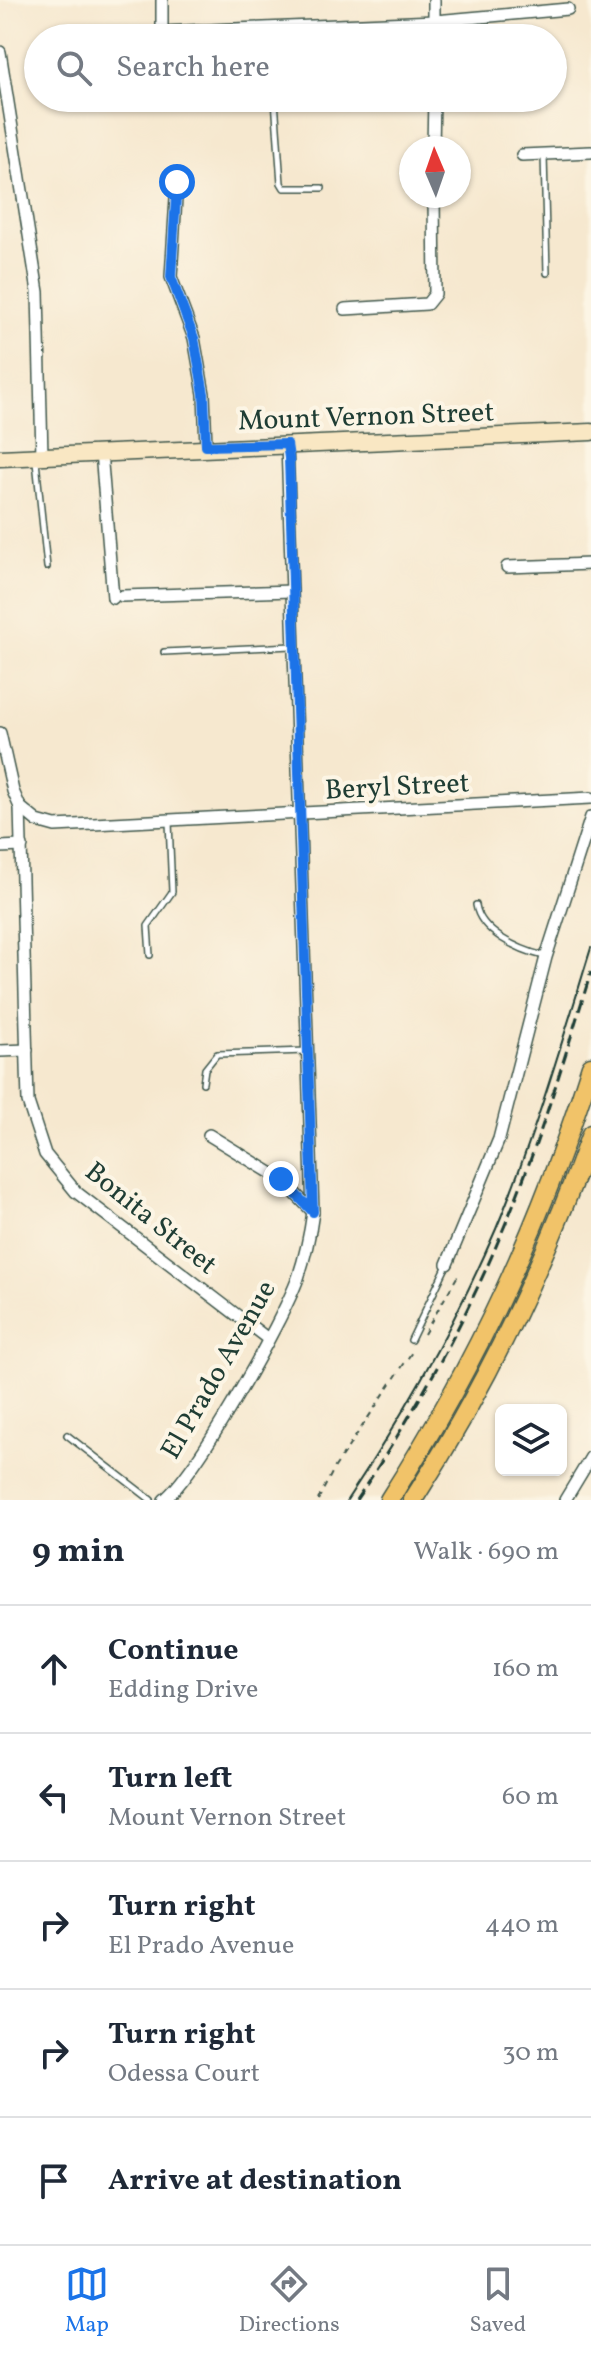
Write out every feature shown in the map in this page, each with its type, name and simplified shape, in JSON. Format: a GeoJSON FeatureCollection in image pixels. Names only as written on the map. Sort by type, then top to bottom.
{"type":"FeatureCollection","features":[{"type":"Feature","properties":{"kind":"main road"},"geometry":{"type":"LineString","coordinates":[[389,1500],[472,1361],[523,1254],[566,1145],[591,1066]]}},
{"type":"Feature","properties":{"kind":"main road"},"geometry":{"type":"LineString","coordinates":[[413,1500],[511,1330],[546,1252],[591,1134]]}},
{"type":"Feature","properties":{"kind":"main road"},"geometry":{"type":"LineString","coordinates":[[413,1463],[430,1473]]}},
{"type":"Feature","properties":{"kind":"street"},"geometry":{"type":"LineString","coordinates":[[162,0],[162,24]]}},
{"type":"Feature","properties":{"kind":"street"},"geometry":{"type":"LineString","coordinates":[[434,0],[435,24]]}},
{"type":"Feature","properties":{"kind":"street"},"geometry":{"type":"LineString","coordinates":[[394,24],[568,9]]}},
{"type":"Feature","properties":{"kind":"street"},"geometry":{"type":"LineString","coordinates":[[0,52],[38,292],[39,456]]}},
{"type":"Feature","properties":{"kind":"street"},"geometry":{"type":"LineString","coordinates":[[433,136],[434,112]]}},
{"type":"Feature","properties":{"kind":"street"},"geometry":{"type":"LineString","coordinates":[[522,155],[591,152]]}},
{"type":"Feature","properties":{"kind":"street"},"geometry":{"type":"LineString","coordinates":[[177,182],[171,277],[194,338],[204,394],[206,446]]}},
{"type":"Feature","properties":{"kind":"street"},"geometry":{"type":"LineString","coordinates":[[345,309],[421,307],[435,294],[434,208]]}},
{"type":"Feature","properties":{"kind":"street","name":"Mount Vernon Street"},"geometry":{"type":"LineString","coordinates":[[0,458],[206,446],[591,432]]}},
{"type":"Feature","properties":{"kind":"street","name":"El Prado Avenue"},"geometry":{"type":"LineString","coordinates":[[164,1500],[208,1440],[268,1339],[297,1279],[313,1212],[310,1051],[287,444]]}},
{"type":"Feature","properties":{"kind":"street"},"geometry":{"type":"LineString","coordinates":[[101,452],[117,597],[292,591]]}},
{"type":"Feature","properties":{"kind":"street"},"geometry":{"type":"LineString","coordinates":[[507,567],[591,564]]}},
{"type":"Feature","properties":{"kind":"street","name":"Bonita Street"},"geometry":{"type":"LineString","coordinates":[[0,733],[13,791],[20,807],[27,1050],[33,1125],[45,1154],[76,1192],[268,1339]]}},
{"type":"Feature","properties":{"kind":"street","name":"Beryl Street"},"geometry":{"type":"LineString","coordinates":[[20,807],[37,821],[55,826],[591,798]]}},
{"type":"Feature","properties":{"kind":"street"},"geometry":{"type":"LineString","coordinates":[[447,1264],[499,1139],[546,957],[591,817]]}},
{"type":"Feature","properties":{"kind":"street"},"geometry":{"type":"LineString","coordinates":[[0,847],[22,846]]}},
{"type":"Feature","properties":{"kind":"street"},"geometry":{"type":"LineString","coordinates":[[0,1051],[27,1050]]}},
{"type":"Feature","properties":{"kind":"street"},"geometry":{"type":"LineString","coordinates":[[209,1135],[281,1179],[313,1212]]}},
{"type":"Feature","properties":{"kind":"street"},"geometry":{"type":"LineString","coordinates":[[565,1500],[591,1457]]}},
{"type":"Feature","properties":{"kind":"lane"},"geometry":{"type":"LineString","coordinates":[[276,112],[281,183],[284,188],[322,188]]}},
{"type":"Feature","properties":{"kind":"lane"},"geometry":{"type":"LineString","coordinates":[[544,154],[547,273]]}},
{"type":"Feature","properties":{"kind":"lane"},"geometry":{"type":"LineString","coordinates":[[39,456],[47,567]]}},
{"type":"Feature","properties":{"kind":"lane"},"geometry":{"type":"LineString","coordinates":[[164,652],[293,646]]}},
{"type":"Feature","properties":{"kind":"lane"},"geometry":{"type":"LineString","coordinates":[[150,955],[148,926],[172,892],[169,821]]}},
{"type":"Feature","properties":{"kind":"lane"},"geometry":{"type":"LineString","coordinates":[[476,905],[477,915],[490,931],[521,950],[546,957]]}},
{"type":"Feature","properties":{"kind":"lane"},"geometry":{"type":"LineString","coordinates":[[203,1083],[205,1069],[217,1054],[310,1051]]}},
{"type":"Feature","properties":{"kind":"lane"},"geometry":{"type":"LineString","coordinates":[[411,1340],[447,1264]]}},
{"type":"Feature","properties":{"kind":"lane"},"geometry":{"type":"LineString","coordinates":[[67,1435],[151,1500]]}},
{"type":"Feature","properties":{"kind":"path"},"geometry":{"type":"LineString","coordinates":[[318,1500],[335,1467],[442,1307],[457,1277],[447,1264]]}},
{"type":"Feature","properties":{"kind":"tram line"},"geometry":{"type":"LineString","coordinates":[[347,1500],[428,1368],[496,1229],[535,1125],[591,948]]}},
{"type":"Feature","properties":{"kind":"railway"},"geometry":{"type":"LineString","coordinates":[[356,1500],[436,1370],[487,1267],[539,1136],[591,972]]}},
{"type":"Feature","properties":{"kind":"route"},"geometry":{"type":"LineString","coordinates":[[177,182],[170,251],[171,277],[194,338],[204,394],[206,446],[287,444],[289,458],[313,1212],[281,1179]]}}]}
